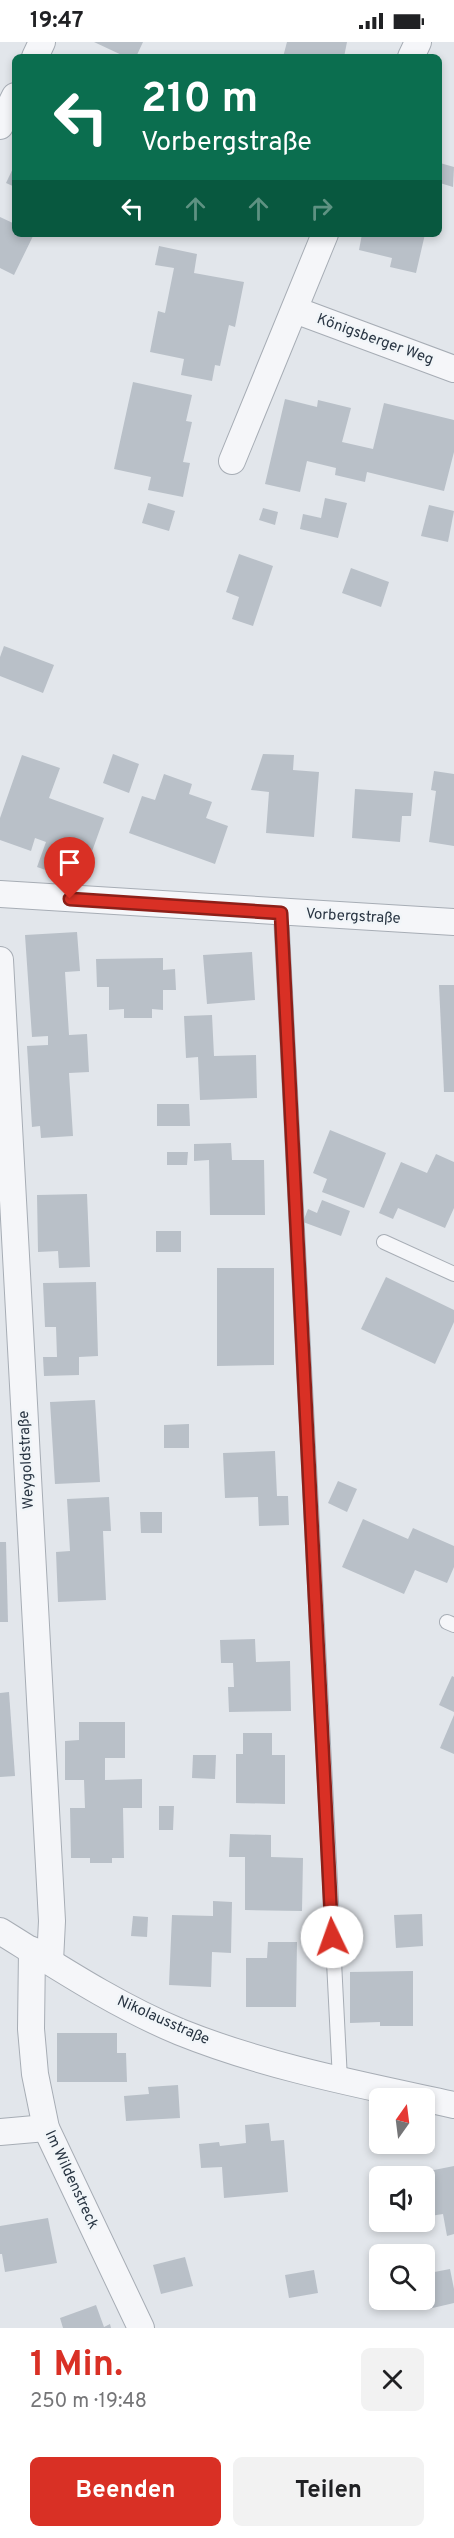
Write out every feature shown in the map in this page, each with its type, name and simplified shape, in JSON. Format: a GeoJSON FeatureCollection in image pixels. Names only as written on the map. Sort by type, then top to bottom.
{"type":"FeatureCollection","features":[{"type":"Feature","properties":{"kind":"street"},"geometry":{"type":"LineString","coordinates":[[0,126],[12,102]]}},
{"type":"Feature","properties":{"kind":"street"},"geometry":{"type":"LineString","coordinates":[[232,461],[324,237]]}},
{"type":"Feature","properties":{"kind":"street","name":"Königsberger Weg"},"geometry":{"type":"LineString","coordinates":[[295,310],[454,369]]}},
{"type":"Feature","properties":{"kind":"street","name":"Vorbergstraße"},"geometry":{"type":"LineString","coordinates":[[0,894],[454,922]]}},
{"type":"Feature","properties":{"kind":"street","name":"Weygoldstraße"},"geometry":{"type":"LineString","coordinates":[[0,960],[52,1909],[41,1956]]}},
{"type":"Feature","properties":{"kind":"street","name":"Nikolausstraße"},"geometry":{"type":"LineString","coordinates":[[0,1931],[113,1999],[179,2031],[237,2052],[340,2080],[454,2105]]}},
{"type":"Feature","properties":{"kind":"street","name":"Im Wildenstreck"},"geometry":{"type":"LineString","coordinates":[[41,1956],[32,2041],[35,2074],[46,2128],[141,2328]]}},
{"type":"Feature","properties":{"kind":"street"},"geometry":{"type":"LineString","coordinates":[[0,2132],[46,2128]]}},
{"type":"Feature","properties":{"kind":"lane"},"geometry":{"type":"LineString","coordinates":[[281,913],[340,2080]]}},
{"type":"Feature","properties":{"kind":"lane"},"geometry":{"type":"LineString","coordinates":[[384,1242],[454,1274]]}},
{"type":"Feature","properties":{"kind":"building"},"geometry":{"type":"Polygon","coordinates":[[[94,42],[143,42],[137,54],[120,54],[94,42]]]}},
{"type":"Feature","properties":{"kind":"building"},"geometry":{"type":"Polygon","coordinates":[[[287,42],[347,42],[345,54],[284,54],[287,42]]]}},
{"type":"Feature","properties":{"kind":"building"},"geometry":{"type":"Polygon","coordinates":[[[442,164],[454,167],[453,187],[442,184],[442,164]]]}},
{"type":"Feature","properties":{"kind":"building"},"geometry":{"type":"Polygon","coordinates":[[[12,170],[12,186],[6,183],[12,170]]]}},
{"type":"Feature","properties":{"kind":"building"},"geometry":{"type":"Polygon","coordinates":[[[0,217],[12,223],[12,237],[33,237],[14,275],[0,268],[0,217]]]}},
{"type":"Feature","properties":{"kind":"building"},"geometry":{"type":"Polygon","coordinates":[[[361,237],[424,237],[416,273],[390,267],[392,258],[359,250],[361,237]]]}},
{"type":"Feature","properties":{"kind":"building"},"geometry":{"type":"Polygon","coordinates":[[[159,246],[197,254],[194,273],[244,282],[235,327],[229,325],[220,366],[215,365],[212,381],[181,375],[184,359],[150,352],[158,311],[165,313],[174,268],[155,265],[159,246]]]}},
{"type":"Feature","properties":{"kind":"building"},"geometry":{"type":"Polygon","coordinates":[[[133,382],[192,395],[186,421],[192,422],[183,462],[190,463],[183,497],[148,490],[151,477],[114,469],[133,382]]]}},
{"type":"Feature","properties":{"kind":"building"},"geometry":{"type":"Polygon","coordinates":[[[285,399],[317,407],[318,400],[351,408],[342,442],[373,449],[384,403],[454,420],[454,452],[444,491],[367,472],[365,482],[335,475],[336,468],[307,461],[300,492],[265,484],[285,399]]]}},
{"type":"Feature","properties":{"kind":"building"},"geometry":{"type":"Polygon","coordinates":[[[325,498],[347,503],[338,538],[300,529],[303,514],[321,518],[325,498]]]}},
{"type":"Feature","properties":{"kind":"building"},"geometry":{"type":"Polygon","coordinates":[[[148,503],[175,511],[169,531],[142,523],[148,503]]]}},
{"type":"Feature","properties":{"kind":"building"},"geometry":{"type":"Polygon","coordinates":[[[429,505],[454,511],[448,542],[421,536],[429,505]]]}},
{"type":"Feature","properties":{"kind":"building"},"geometry":{"type":"Polygon","coordinates":[[[263,508],[278,512],[275,525],[259,520],[263,508]]]}},
{"type":"Feature","properties":{"kind":"building"},"geometry":{"type":"Polygon","coordinates":[[[239,554],[273,566],[253,626],[232,619],[239,597],[226,592],[239,554]]]}},
{"type":"Feature","properties":{"kind":"building"},"geometry":{"type":"Polygon","coordinates":[[[351,568],[389,582],[381,607],[342,593],[351,568]]]}},
{"type":"Feature","properties":{"kind":"building"},"geometry":{"type":"Polygon","coordinates":[[[4,646],[54,665],[43,693],[0,676],[0,657],[4,646]]]}},
{"type":"Feature","properties":{"kind":"building"},"geometry":{"type":"Polygon","coordinates":[[[113,754],[139,764],[129,793],[103,783],[113,754]]]}},
{"type":"Feature","properties":{"kind":"building"},"geometry":{"type":"Polygon","coordinates":[[[263,754],[294,755],[293,770],[319,772],[314,837],[266,833],[269,792],[251,790],[263,754]]]}},
{"type":"Feature","properties":{"kind":"building"},"geometry":{"type":"Polygon","coordinates":[[[22,755],[60,768],[49,798],[104,818],[90,857],[71,851],[63,876],[37,867],[46,842],[35,838],[31,851],[0,840],[0,818],[22,755]]]}},
{"type":"Feature","properties":{"kind":"building"},"geometry":{"type":"Polygon","coordinates":[[[434,771],[454,774],[454,846],[429,842],[436,791],[431,790],[434,771]]]}},
{"type":"Feature","properties":{"kind":"building"},"geometry":{"type":"Polygon","coordinates":[[[164,774],[192,784],[189,794],[212,802],[206,818],[228,826],[215,864],[129,833],[142,796],[155,800],[164,774]]]}},
{"type":"Feature","properties":{"kind":"building"},"geometry":{"type":"Polygon","coordinates":[[[355,789],[413,793],[411,816],[402,816],[400,842],[352,838],[355,789]]]}},
{"type":"Feature","properties":{"kind":"building"},"geometry":{"type":"Polygon","coordinates":[[[77,932],[80,971],[65,972],[69,1035],[87,1034],[89,1072],[69,1073],[73,1136],[41,1138],[40,1126],[32,1127],[27,1046],[48,1045],[48,1036],[32,1037],[25,935],[77,932]]]}},
{"type":"Feature","properties":{"kind":"building"},"geometry":{"type":"Polygon","coordinates":[[[252,952],[255,1000],[207,1004],[203,955],[252,952]]]}},
{"type":"Feature","properties":{"kind":"building"},"geometry":{"type":"Polygon","coordinates":[[[163,958],[163,970],[175,969],[176,990],[163,990],[163,1010],[152,1009],[152,1018],[124,1018],[124,1009],[109,1010],[109,987],[97,987],[96,959],[163,958]]]}},
{"type":"Feature","properties":{"kind":"building"},"geometry":{"type":"Polygon","coordinates":[[[439,985],[454,985],[454,1092],[444,1092],[439,985]]]}},
{"type":"Feature","properties":{"kind":"building"},"geometry":{"type":"Polygon","coordinates":[[[212,1015],[214,1056],[256,1055],[257,1098],[200,1100],[198,1057],[186,1058],[184,1016],[212,1015]]]}},
{"type":"Feature","properties":{"kind":"building"},"geometry":{"type":"Polygon","coordinates":[[[157,1104],[189,1104],[190,1126],[157,1126],[157,1104]]]}},
{"type":"Feature","properties":{"kind":"building"},"geometry":{"type":"Polygon","coordinates":[[[330,1130],[386,1153],[364,1208],[322,1192],[327,1179],[313,1173],[330,1130]]]}},
{"type":"Feature","properties":{"kind":"building"},"geometry":{"type":"Polygon","coordinates":[[[231,1143],[232,1160],[264,1160],[265,1215],[210,1215],[209,1160],[194,1161],[194,1144],[231,1143]]]}},
{"type":"Feature","properties":{"kind":"building"},"geometry":{"type":"Polygon","coordinates":[[[167,1152],[188,1152],[187,1165],[167,1165],[167,1152]]]}},
{"type":"Feature","properties":{"kind":"building"},"geometry":{"type":"Polygon","coordinates":[[[436,1154],[454,1162],[454,1208],[445,1228],[398,1208],[393,1219],[379,1213],[401,1162],[427,1173],[436,1154]]]}},
{"type":"Feature","properties":{"kind":"building"},"geometry":{"type":"Polygon","coordinates":[[[87,1194],[90,1267],[59,1268],[58,1251],[38,1252],[37,1195],[87,1194]]]}},
{"type":"Feature","properties":{"kind":"building"},"geometry":{"type":"Polygon","coordinates":[[[322,1200],[350,1211],[341,1236],[303,1222],[308,1209],[317,1213],[322,1200]]]}},
{"type":"Feature","properties":{"kind":"building"},"geometry":{"type":"Polygon","coordinates":[[[156,1231],[181,1231],[181,1252],[156,1252],[156,1231]]]}},
{"type":"Feature","properties":{"kind":"building"},"geometry":{"type":"Polygon","coordinates":[[[217,1268],[274,1268],[274,1365],[217,1366],[217,1268]]]}},
{"type":"Feature","properties":{"kind":"building"},"geometry":{"type":"Polygon","coordinates":[[[386,1277],[454,1310],[454,1322],[435,1364],[361,1329],[386,1277]]]}},
{"type":"Feature","properties":{"kind":"building"},"geometry":{"type":"Polygon","coordinates":[[[96,1282],[98,1356],[79,1357],[79,1375],[44,1376],[43,1357],[57,1357],[56,1327],[45,1327],[43,1283],[96,1282]]]}},
{"type":"Feature","properties":{"kind":"building"},"geometry":{"type":"Polygon","coordinates":[[[95,1400],[100,1482],[55,1484],[50,1402],[95,1400]]]}},
{"type":"Feature","properties":{"kind":"building"},"geometry":{"type":"Polygon","coordinates":[[[189,1424],[189,1448],[164,1448],[164,1425],[189,1424]]]}},
{"type":"Feature","properties":{"kind":"building"},"geometry":{"type":"Polygon","coordinates":[[[275,1451],[277,1496],[288,1496],[289,1525],[259,1526],[258,1497],[225,1498],[223,1453],[275,1451]]]}},
{"type":"Feature","properties":{"kind":"building"},"geometry":{"type":"Polygon","coordinates":[[[338,1481],[357,1489],[347,1512],[328,1503],[338,1481]]]}},
{"type":"Feature","properties":{"kind":"building"},"geometry":{"type":"Polygon","coordinates":[[[109,1497],[111,1531],[103,1531],[106,1600],[58,1602],[56,1552],[70,1551],[67,1499],[109,1497]]]}},
{"type":"Feature","properties":{"kind":"building"},"geometry":{"type":"Polygon","coordinates":[[[140,1512],[162,1512],[162,1533],[141,1533],[140,1512]]]}},
{"type":"Feature","properties":{"kind":"building"},"geometry":{"type":"Polygon","coordinates":[[[363,1519],[408,1539],[413,1528],[454,1546],[454,1567],[447,1583],[415,1570],[404,1594],[342,1567],[363,1519]]]}},
{"type":"Feature","properties":{"kind":"building"},"geometry":{"type":"Polygon","coordinates":[[[0,1542],[6,1542],[8,1622],[0,1622],[0,1542]]]}},
{"type":"Feature","properties":{"kind":"building"},"geometry":{"type":"Polygon","coordinates":[[[255,1639],[256,1662],[290,1661],[291,1711],[229,1712],[228,1687],[234,1687],[233,1663],[221,1663],[220,1640],[255,1639]]]}},
{"type":"Feature","properties":{"kind":"building"},"geometry":{"type":"Polygon","coordinates":[[[452,1676],[454,1677],[454,1712],[439,1705],[452,1676]]]}},
{"type":"Feature","properties":{"kind":"building"},"geometry":{"type":"Polygon","coordinates":[[[9,1692],[15,1776],[0,1777],[0,1693],[9,1692]]]}},
{"type":"Feature","properties":{"kind":"building"},"geometry":{"type":"Polygon","coordinates":[[[454,1715],[454,1754],[440,1748],[454,1715]]]}},
{"type":"Feature","properties":{"kind":"building"},"geometry":{"type":"Polygon","coordinates":[[[79,1722],[125,1722],[125,1758],[105,1758],[105,1780],[142,1779],[142,1808],[123,1808],[124,1858],[112,1858],[112,1863],[90,1863],[90,1858],[71,1858],[70,1808],[85,1808],[84,1780],[65,1780],[65,1741],[79,1740],[79,1722]]]}},
{"type":"Feature","properties":{"kind":"building"},"geometry":{"type":"Polygon","coordinates":[[[243,1733],[272,1733],[272,1755],[285,1755],[285,1804],[236,1803],[236,1754],[243,1754],[243,1733]]]}},
{"type":"Feature","properties":{"kind":"building"},"geometry":{"type":"Polygon","coordinates":[[[193,1755],[216,1755],[215,1779],[192,1778],[193,1755]]]}},
{"type":"Feature","properties":{"kind":"building"},"geometry":{"type":"Polygon","coordinates":[[[159,1806],[174,1806],[173,1830],[159,1830],[159,1806]]]}},
{"type":"Feature","properties":{"kind":"building"},"geometry":{"type":"Polygon","coordinates":[[[230,1834],[271,1835],[271,1857],[303,1858],[302,1911],[245,1910],[245,1857],[229,1857],[230,1834]]]}},
{"type":"Feature","properties":{"kind":"building"},"geometry":{"type":"Polygon","coordinates":[[[213,1901],[232,1902],[231,1953],[212,1952],[211,1987],[169,1985],[172,1915],[213,1916],[213,1901]]]}},
{"type":"Feature","properties":{"kind":"building"},"geometry":{"type":"Polygon","coordinates":[[[422,1914],[423,1946],[396,1948],[394,1915],[422,1914]]]}},
{"type":"Feature","properties":{"kind":"building"},"geometry":{"type":"Polygon","coordinates":[[[133,1916],[148,1917],[147,1937],[131,1936],[133,1916]]]}},
{"type":"Feature","properties":{"kind":"building"},"geometry":{"type":"Polygon","coordinates":[[[268,1942],[297,1942],[296,2007],[246,2007],[246,1958],[267,1958],[268,1942]]]}},
{"type":"Feature","properties":{"kind":"building"},"geometry":{"type":"Polygon","coordinates":[[[413,1971],[413,2026],[380,2026],[380,2022],[350,2023],[350,1972],[413,1971]]]}},
{"type":"Feature","properties":{"kind":"building"},"geometry":{"type":"Polygon","coordinates":[[[57,2033],[117,2033],[117,2053],[126,2053],[127,2082],[57,2082],[57,2033]]]}},
{"type":"Feature","properties":{"kind":"building"},"geometry":{"type":"Polygon","coordinates":[[[178,2085],[180,2118],[126,2121],[124,2096],[149,2094],[148,2087],[178,2085]]]}},
{"type":"Feature","properties":{"kind":"building"},"geometry":{"type":"Polygon","coordinates":[[[269,2123],[271,2141],[284,2140],[288,2192],[224,2198],[222,2167],[201,2168],[199,2144],[219,2142],[220,2146],[246,2143],[245,2125],[269,2123]]]}},
{"type":"Feature","properties":{"kind":"building"},"geometry":{"type":"Polygon","coordinates":[[[454,2166],[454,2234],[447,2236],[443,2214],[435,2215],[435,2170],[454,2166]]]}},
{"type":"Feature","properties":{"kind":"building"},"geometry":{"type":"Polygon","coordinates":[[[48,2218],[57,2263],[5,2272],[2,2254],[0,2254],[0,2226],[48,2218]]]}},
{"type":"Feature","properties":{"kind":"building"},"geometry":{"type":"Polygon","coordinates":[[[185,2257],[193,2286],[161,2294],[153,2265],[185,2257]]]}},
{"type":"Feature","properties":{"kind":"building"},"geometry":{"type":"Polygon","coordinates":[[[450,2269],[454,2303],[435,2307],[435,2272],[450,2269]]]}},
{"type":"Feature","properties":{"kind":"building"},"geometry":{"type":"Polygon","coordinates":[[[314,2270],[318,2293],[289,2298],[285,2275],[314,2270]]]}},
{"type":"Feature","properties":{"kind":"building"},"geometry":{"type":"Polygon","coordinates":[[[96,2305],[104,2327],[110,2324],[111,2328],[63,2328],[60,2318],[96,2305]]]}},
{"type":"Feature","properties":{"kind":"route"},"geometry":{"type":"LineString","coordinates":[[70,899],[281,913],[332,1937]]}}]}
